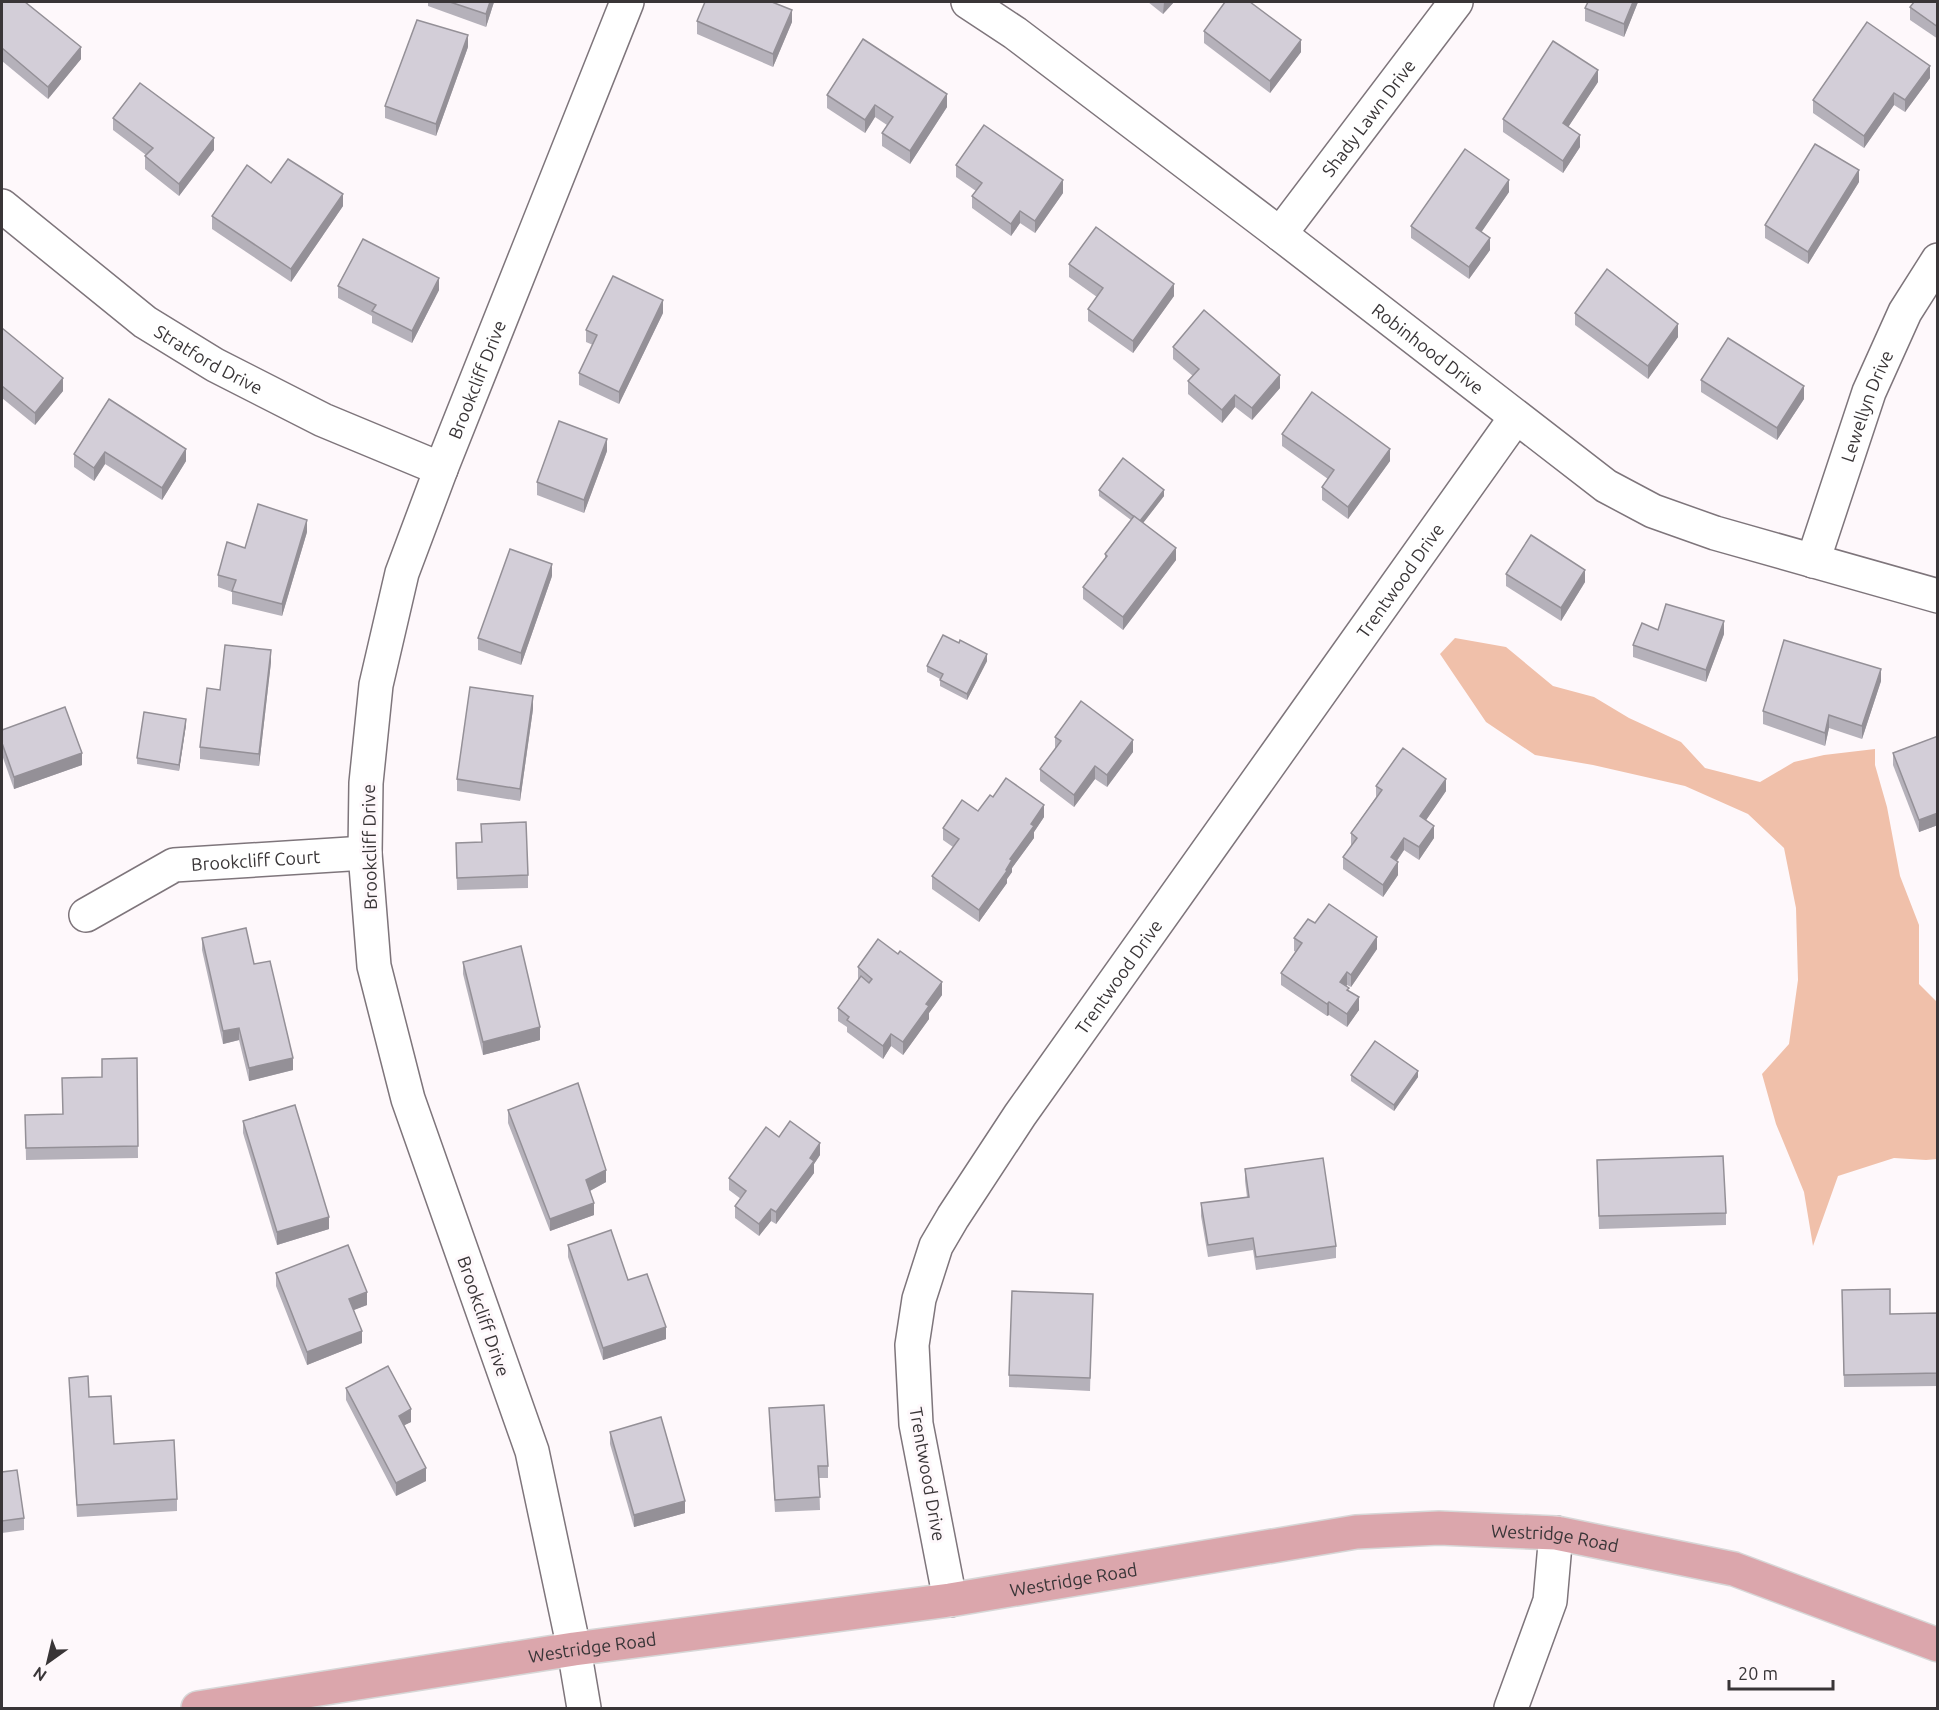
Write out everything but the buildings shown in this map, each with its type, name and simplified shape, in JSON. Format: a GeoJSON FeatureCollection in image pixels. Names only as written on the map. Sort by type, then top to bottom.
{"type":"FeatureCollection","features":[{"type":"Feature","properties":{"kind":"main road","name":"Westridge Road"},"geometry":{"type":"LineString","coordinates":[[198,1708],[574,1649],[950,1600],[1356,1532],[1439,1528],[1556,1533],[1734,1569],[1938,1645]]}},
{"type":"Feature","properties":{"kind":"street","name":"Brookcliff Drive"},"geometry":{"type":"LineString","coordinates":[[584,1708],[574,1649],[531,1451],[408,1099],[374,966],[365,853],[366,783],[376,685],[402,573],[441,469],[627,2]]}},
{"type":"Feature","properties":{"kind":"street","name":"Robinhood Drive"},"geometry":{"type":"LineString","coordinates":[[968,2],[1015,33],[1280,234],[1606,486],[1653,511],[1715,533],[1938,596]]}},
{"type":"Feature","properties":{"kind":"street","name":"Shady Lawn Drive"},"geometry":{"type":"LineString","coordinates":[[1280,234],[1456,2]]}},
{"type":"Feature","properties":{"kind":"street","name":"Stratford Drive"},"geometry":{"type":"LineString","coordinates":[[2,206],[145,322],[215,365],[323,420],[441,469]]}},
{"type":"Feature","properties":{"kind":"street","name":"Lewellyn Drive"},"geometry":{"type":"LineString","coordinates":[[1813,561],[1869,392],[1905,312],[1938,260]]}},
{"type":"Feature","properties":{"kind":"street","name":"Trentwood Drive"},"geometry":{"type":"LineString","coordinates":[[950,1600],[916,1424],[912,1345],[919,1299],[936,1246],[1020,1115],[1516,417]]}},
{"type":"Feature","properties":{"kind":"street","name":"Brookcliff Court"},"geometry":{"type":"LineString","coordinates":[[86,915],[174,866],[365,853]]}},
{"type":"Feature","properties":{"kind":"street"},"geometry":{"type":"LineString","coordinates":[[1511,1708],[1550,1601],[1556,1533]]}},
{"type":"Feature","properties":{"kind":"shaded area"},"geometry":{"type":"Polygon","coordinates":[[[1455,638],[1506,647],[1553,686],[1594,697],[1629,718],[1681,742],[1705,768],[1760,782],[1794,762],[1824,755],[1875,749],[1875,765],[1887,807],[1900,876],[1919,925],[1919,984],[1937,1002],[1937,1159],[1894,1158],[1838,1176],[1813,1246],[1804,1192],[1776,1124],[1762,1074],[1789,1044],[1798,980],[1796,908],[1784,848],[1748,814],[1685,786],[1593,765],[1535,755],[1486,722],[1440,654],[1455,638]]]}}]}
